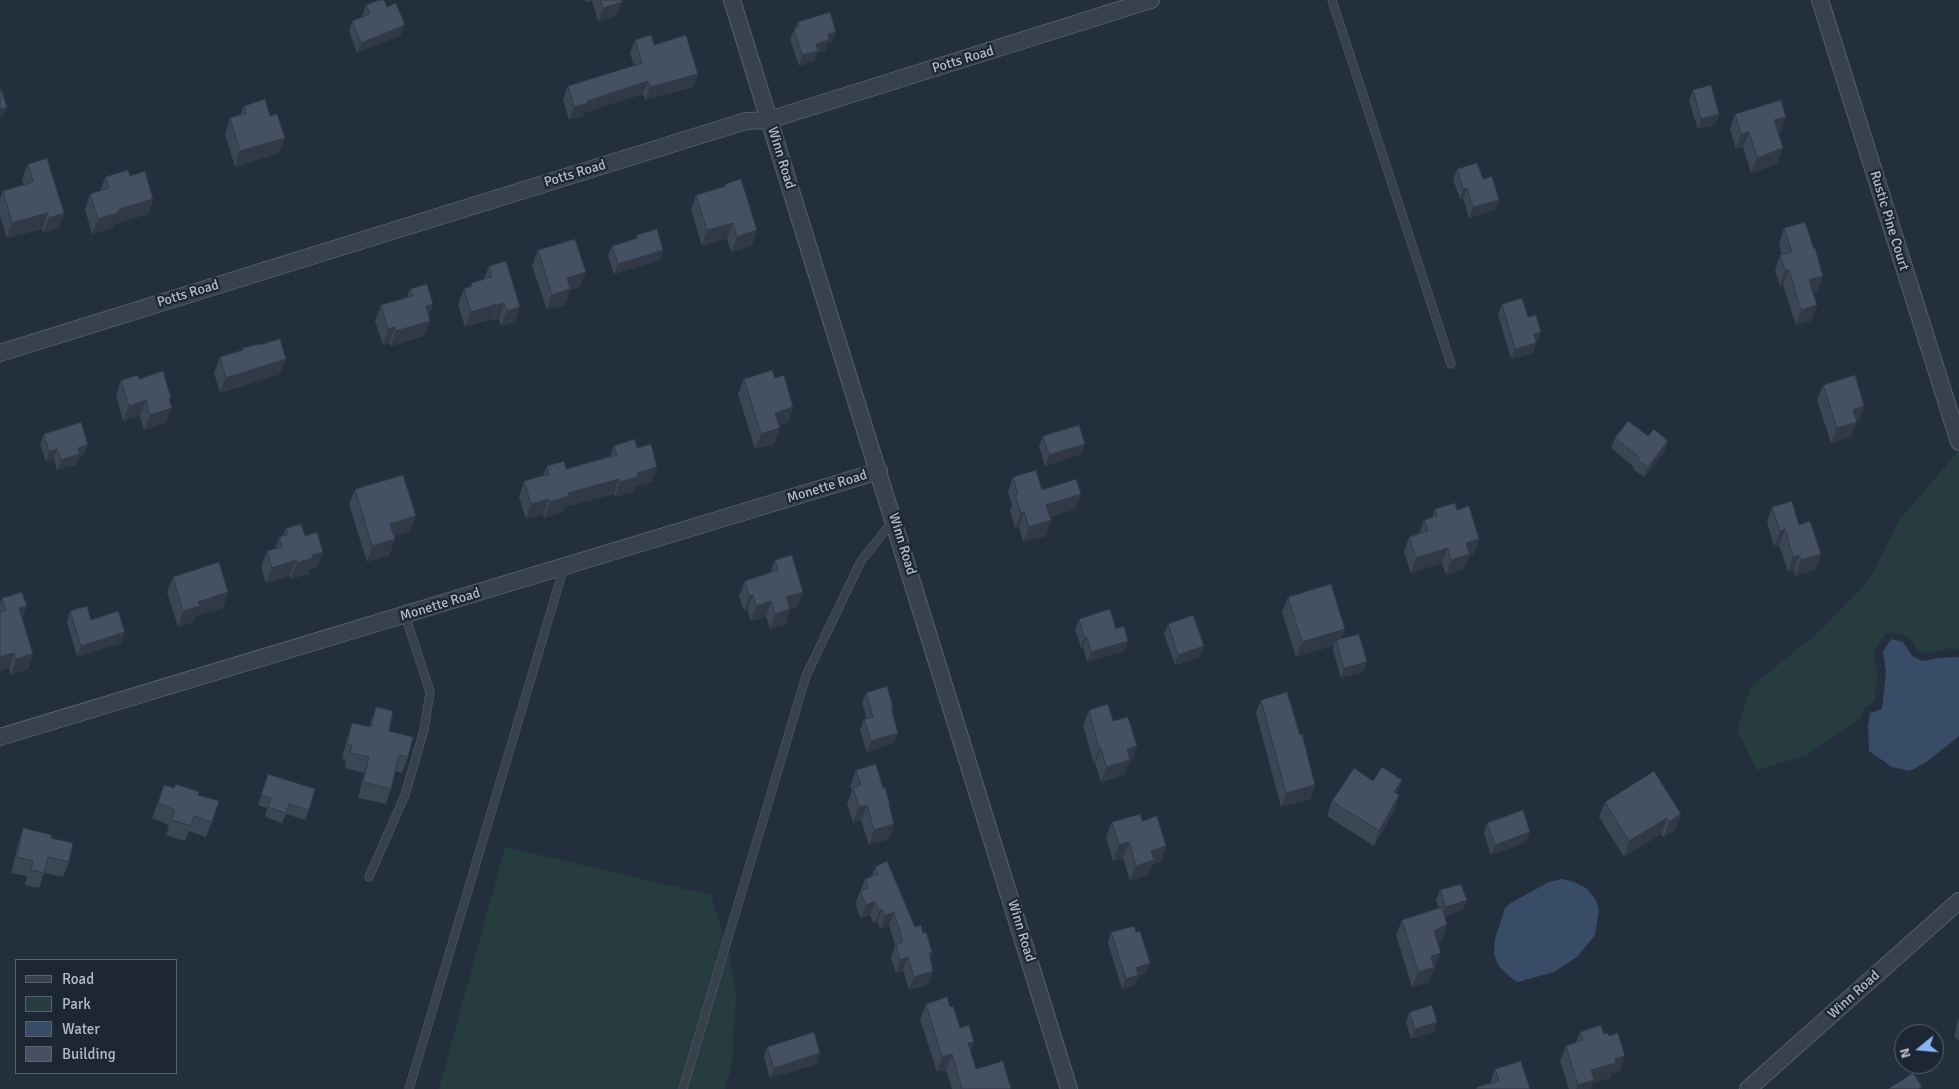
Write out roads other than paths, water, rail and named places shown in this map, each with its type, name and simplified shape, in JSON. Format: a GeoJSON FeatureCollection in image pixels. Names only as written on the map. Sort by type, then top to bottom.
{"type":"FeatureCollection","features":[{"type":"Feature","properties":{"kind":"street","name":"Winn Road"},"geometry":{"type":"LineString","coordinates":[[732,0],[1070,1089]]}},
{"type":"Feature","properties":{"kind":"street","name":"Potts Road"},"geometry":{"type":"LineString","coordinates":[[0,353],[746,121],[769,120],[1151,0]]}},
{"type":"Feature","properties":{"kind":"street","name":"Rustic Pine Court"},"geometry":{"type":"LineString","coordinates":[[1820,0],[1959,442]]}},
{"type":"Feature","properties":{"kind":"street","name":"Monette Road"},"geometry":{"type":"LineString","coordinates":[[0,737],[564,568],[879,471]]}},
{"type":"Feature","properties":{"kind":"street","name":"Winn Road"},"geometry":{"type":"LineString","coordinates":[[1748,1089],[1959,901]]}},
{"type":"Feature","properties":{"kind":"lane"},"geometry":{"type":"LineString","coordinates":[[1332,0],[1451,364]]}},
{"type":"Feature","properties":{"kind":"lane"},"geometry":{"type":"LineString","coordinates":[[683,1089],[806,676],[861,561],[894,520]]}},
{"type":"Feature","properties":{"kind":"lane"},"geometry":{"type":"LineString","coordinates":[[409,1089],[564,568]]}},
{"type":"Feature","properties":{"kind":"lane"},"geometry":{"type":"LineString","coordinates":[[369,877],[405,795],[424,730],[430,692],[405,615]]}},
{"type":"Feature","properties":{"kind":"water"},"geometry":{"type":"Polygon","coordinates":[[[1891,639],[1903,642],[1912,656],[1922,661],[1959,657],[1959,736],[1928,761],[1910,771],[1892,767],[1869,751],[1868,727],[1870,713],[1882,709],[1886,672],[1883,652],[1891,639]]]}},
{"type":"Feature","properties":{"kind":"water"},"geometry":{"type":"Polygon","coordinates":[[[1562,879],[1586,888],[1596,900],[1599,909],[1595,935],[1577,957],[1554,972],[1518,982],[1498,965],[1494,954],[1495,939],[1505,908],[1549,882],[1562,879]]]}}]}
